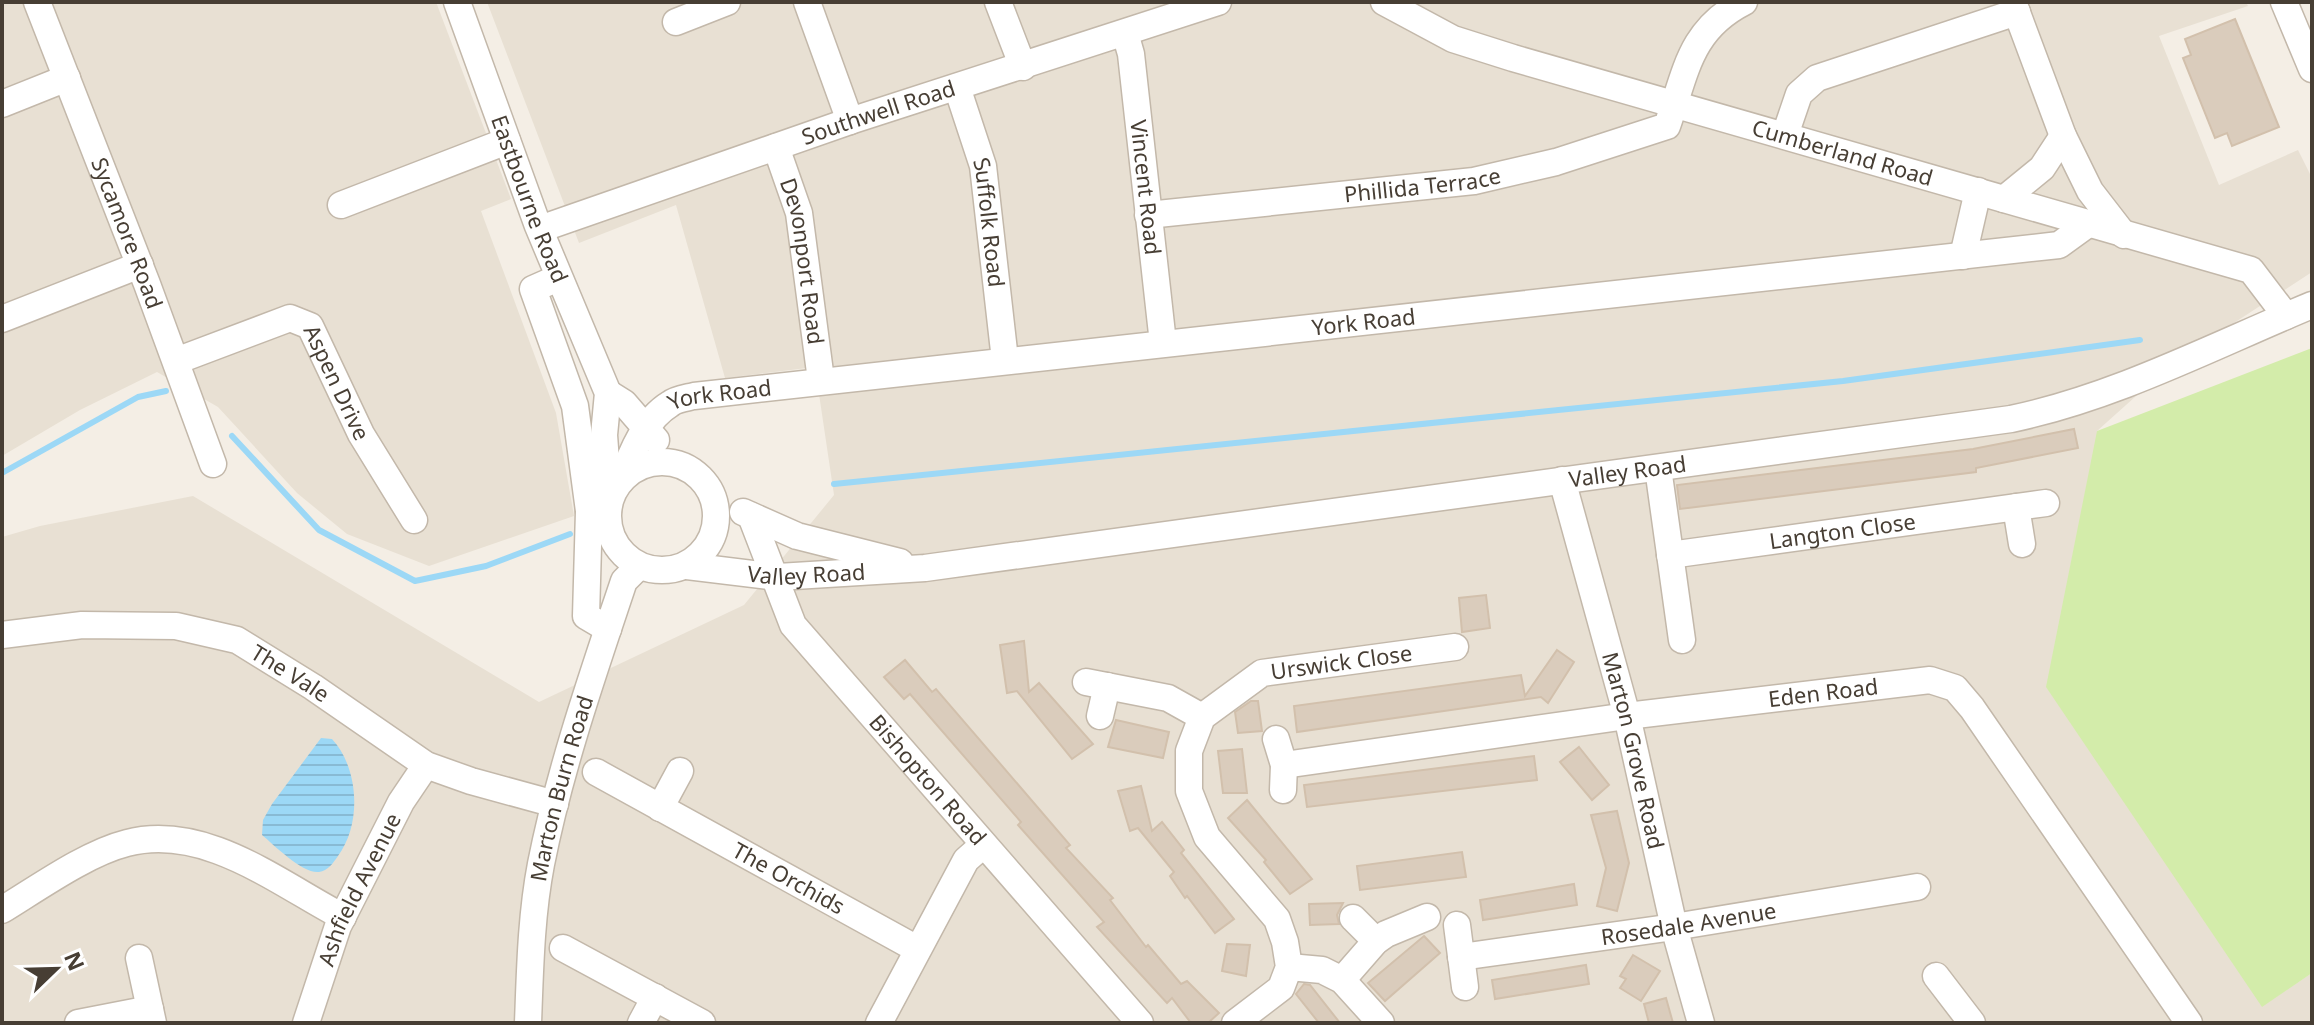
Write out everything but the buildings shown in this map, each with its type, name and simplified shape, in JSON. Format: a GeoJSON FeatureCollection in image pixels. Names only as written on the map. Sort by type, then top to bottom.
{"type":"FeatureCollection","features":[{"type":"Feature","properties":{"kind":"street","name":"Sycamore Road"},"geometry":{"type":"LineString","coordinates":[[37,2],[140,265],[213,464]]}},
{"type":"Feature","properties":{"kind":"street","name":"Eastbourne Road"},"geometry":{"type":"LineString","coordinates":[[457,2],[558,278],[608,393]]}},
{"type":"Feature","properties":{"kind":"street"},"geometry":{"type":"LineString","coordinates":[[676,22],[727,2]]}},
{"type":"Feature","properties":{"kind":"street"},"geometry":{"type":"LineString","coordinates":[[807,2],[850,121]]}},
{"type":"Feature","properties":{"kind":"street"},"geometry":{"type":"LineString","coordinates":[[998,2],[1023,67]]}},
{"type":"Feature","properties":{"kind":"street","name":"Southwell Road"},"geometry":{"type":"LineString","coordinates":[[540,229],[850,121],[1125,33],[1171,9],[1218,2]]}},
{"type":"Feature","properties":{"kind":"street","name":"Cumberland Road"},"geometry":{"type":"LineString","coordinates":[[1384,2],[1453,39],[2251,270],[2286,316]]}},
{"type":"Feature","properties":{"kind":"street"},"geometry":{"type":"LineString","coordinates":[[1675,103],[1684,69],[1702,34],[1726,11],[1744,2]]}},
{"type":"Feature","properties":{"kind":"street"},"geometry":{"type":"LineString","coordinates":[[2284,2],[2312,69]]}},
{"type":"Feature","properties":{"kind":"street"},"geometry":{"type":"LineString","coordinates":[[1785,135],[1799,94],[1817,78],[2015,7],[2063,136],[2090,191],[2124,235]]}},
{"type":"Feature","properties":{"kind":"street","name":"Vincent Road"},"geometry":{"type":"LineString","coordinates":[[1125,33],[1131,54],[1163,343]]}},
{"type":"Feature","properties":{"kind":"street"},"geometry":{"type":"LineString","coordinates":[[2,104],[67,78]]}},
{"type":"Feature","properties":{"kind":"street","name":"Suffolk Road"},"geometry":{"type":"LineString","coordinates":[[957,87],[983,166],[1005,360]]}},
{"type":"Feature","properties":{"kind":"street","name":"Phillida Terrace"},"geometry":{"type":"LineString","coordinates":[[1148,215],[1474,181],[1556,162],[1667,126],[1675,103]]}},
{"type":"Feature","properties":{"kind":"street"},"geometry":{"type":"LineString","coordinates":[[2004,199],[2042,168],[2063,136]]}},
{"type":"Feature","properties":{"kind":"street"},"geometry":{"type":"LineString","coordinates":[[341,205],[507,141]]}},
{"type":"Feature","properties":{"kind":"street","name":"Devonport Road"},"geometry":{"type":"LineString","coordinates":[[776,147],[799,213],[821,380]]}},
{"type":"Feature","properties":{"kind":"street"},"geometry":{"type":"LineString","coordinates":[[1963,256],[1978,191]]}},
{"type":"Feature","properties":{"kind":"street","name":"York Road"},"geometry":{"type":"LineString","coordinates":[[607,501],[629,458],[658,413],[672,401],[694,396],[2059,245],[2088,224]]}},
{"type":"Feature","properties":{"kind":"street"},"geometry":{"type":"LineString","coordinates":[[2,319],[140,265]]}},
{"type":"Feature","properties":{"kind":"street"},"geometry":{"type":"LineString","coordinates":[[558,278],[533,289],[607,501],[586,616],[608,629]]}},
{"type":"Feature","properties":{"kind":"street","name":"Valley Road"},"geometry":{"type":"LineString","coordinates":[[687,566],[776,576],[925,568],[2011,419],[2061,408],[2110,390],[2312,305]]}},
{"type":"Feature","properties":{"kind":"street","name":"Aspen Drive"},"geometry":{"type":"LineString","coordinates":[[176,361],[290,318],[310,326],[361,434],[414,520]]}},
{"type":"Feature","properties":{"kind":"street"},"geometry":{"type":"LineString","coordinates":[[607,501],[647,464],[675,463],[700,476],[715,499],[715,530],[700,557],[687,566],[671,571],[654,571],[639,566],[614,543],[609,527],[607,501],[604,435],[608,393],[624,403],[675,463]]}},
{"type":"Feature","properties":{"kind":"street"},"geometry":{"type":"LineString","coordinates":[[1658,468],[1682,640]]}},
{"type":"Feature","properties":{"kind":"street","name":"Marton Grove Road"},"geometry":{"type":"LineString","coordinates":[[1562,480],[1627,716],[1674,927],[1701,1023]]}},
{"type":"Feature","properties":{"kind":"street","name":"Valley Road"},"geometry":{"type":"LineString","coordinates":[[715,499],[797,536],[925,568]]}},
{"type":"Feature","properties":{"kind":"street","name":"Langton Close"},"geometry":{"type":"LineString","coordinates":[[1670,555],[2046,503]]}},
{"type":"Feature","properties":{"kind":"street"},"geometry":{"type":"LineString","coordinates":[[2016,507],[2022,544]]}},
{"type":"Feature","properties":{"kind":"street","name":"Bishopton Road"},"geometry":{"type":"LineString","coordinates":[[751,516],[793,625],[1140,1023]]}},
{"type":"Feature","properties":{"kind":"street","name":"Marton Burn Road"},"geometry":{"type":"LineString","coordinates":[[528,1023],[531,945],[541,866],[555,804],[624,581],[639,566]]}},
{"type":"Feature","properties":{"kind":"street","name":"The Vale"},"geometry":{"type":"LineString","coordinates":[[2,635],[82,625],[176,626],[237,640],[313,687],[426,765],[555,804]]}},
{"type":"Feature","properties":{"kind":"street","name":"Urswick Close"},"geometry":{"type":"LineString","coordinates":[[1202,717],[1262,673],[1424,639],[1455,647]]}},
{"type":"Feature","properties":{"kind":"street","name":"Eden Road"},"geometry":{"type":"LineString","coordinates":[[1276,739],[1284,778],[1627,716],[1930,680],[1955,688],[1972,708],[2189,1023]]}},
{"type":"Feature","properties":{"kind":"street"},"geometry":{"type":"LineString","coordinates":[[1100,716],[1096,684],[1168,698],[1202,717],[1189,751],[1189,791],[1207,837],[1277,919],[1289,967],[1281,988],[1235,1023]]}},
{"type":"Feature","properties":{"kind":"street","name":"Ashfield Avenue"},"geometry":{"type":"LineString","coordinates":[[306,1023],[343,917],[401,802],[426,765]]}},
{"type":"Feature","properties":{"kind":"street"},"geometry":{"type":"LineString","coordinates":[[660,808],[680,771]]}},
{"type":"Feature","properties":{"kind":"street","name":"The Orchids"},"geometry":{"type":"LineString","coordinates":[[596,772],[917,949]]}},
{"type":"Feature","properties":{"kind":"street"},"geometry":{"type":"LineString","coordinates":[[2,910],[126,843],[168,839],[212,848],[233,857],[343,917]]}},
{"type":"Feature","properties":{"kind":"street"},"geometry":{"type":"LineString","coordinates":[[890,1019],[917,949],[966,860],[983,845]]}},
{"type":"Feature","properties":{"kind":"street","name":"Rosedale Avenue"},"geometry":{"type":"LineString","coordinates":[[1461,957],[1674,927],[1917,887]]}},
{"type":"Feature","properties":{"kind":"street"},"geometry":{"type":"LineString","coordinates":[[1342,980],[1376,941],[1427,917]]}},
{"type":"Feature","properties":{"kind":"street"},"geometry":{"type":"LineString","coordinates":[[1353,918],[1376,941]]}},
{"type":"Feature","properties":{"kind":"street"},"geometry":{"type":"LineString","coordinates":[[1457,925],[1465,987]]}},
{"type":"Feature","properties":{"kind":"street"},"geometry":{"type":"LineString","coordinates":[[563,948],[702,1023]]}},
{"type":"Feature","properties":{"kind":"street"},"geometry":{"type":"LineString","coordinates":[[78,1023],[151,1016],[139,958]]}},
{"type":"Feature","properties":{"kind":"street"},"geometry":{"type":"LineString","coordinates":[[1289,967],[1322,970],[1342,980],[1381,1023]]}},
{"type":"Feature","properties":{"kind":"street"},"geometry":{"type":"LineString","coordinates":[[1936,976],[1970,1022]]}},
{"type":"Feature","properties":{"kind":"street"},"geometry":{"type":"LineString","coordinates":[[641,1023],[655,997]]}},
{"type":"Feature","properties":{"kind":"shaded area"},"geometry":{"type":"Polygon","coordinates":[[[2,2],[436,2],[511,199],[481,211],[556,413],[574,516],[429,566],[347,534],[297,493],[218,407],[157,372],[80,410],[2,456],[2,2]]]}},
{"type":"Feature","properties":{"kind":"shaded area"},"geometry":{"type":"Polygon","coordinates":[[[487,2],[2246,2],[2248,6],[2159,36],[2219,185],[2298,150],[2312,178],[2312,272],[2174,362],[2097,431],[2262,1006],[2312,973],[2312,1023],[2,1023],[2,537],[40,526],[193,496],[539,702],[744,605],[834,495],[815,367],[725,378],[676,205],[579,243],[487,2]]]}},
{"type":"Feature","properties":{"kind":"green space"},"geometry":{"type":"Polygon","coordinates":[[[2312,348],[2312,973],[2262,1007],[2046,687],[2097,431],[2312,348]]]}},
{"type":"Feature","properties":{"kind":"water"},"geometry":{"type":"Polygon","coordinates":[[[321,738],[332,739],[348,765],[354,813],[346,843],[330,866],[319,872],[297,864],[262,835],[263,820],[272,804],[321,738]]]}},
{"type":"Feature","properties":{"kind":"waterway"},"geometry":{"type":"LineString","coordinates":[[834,484],[1843,381],[2140,340]]}},
{"type":"Feature","properties":{"kind":"waterway"},"geometry":{"type":"LineString","coordinates":[[2,473],[138,397],[166,391]]}},
{"type":"Feature","properties":{"kind":"waterway"},"geometry":{"type":"LineString","coordinates":[[232,436],[319,530],[415,581],[486,566],[570,534]]}}]}
